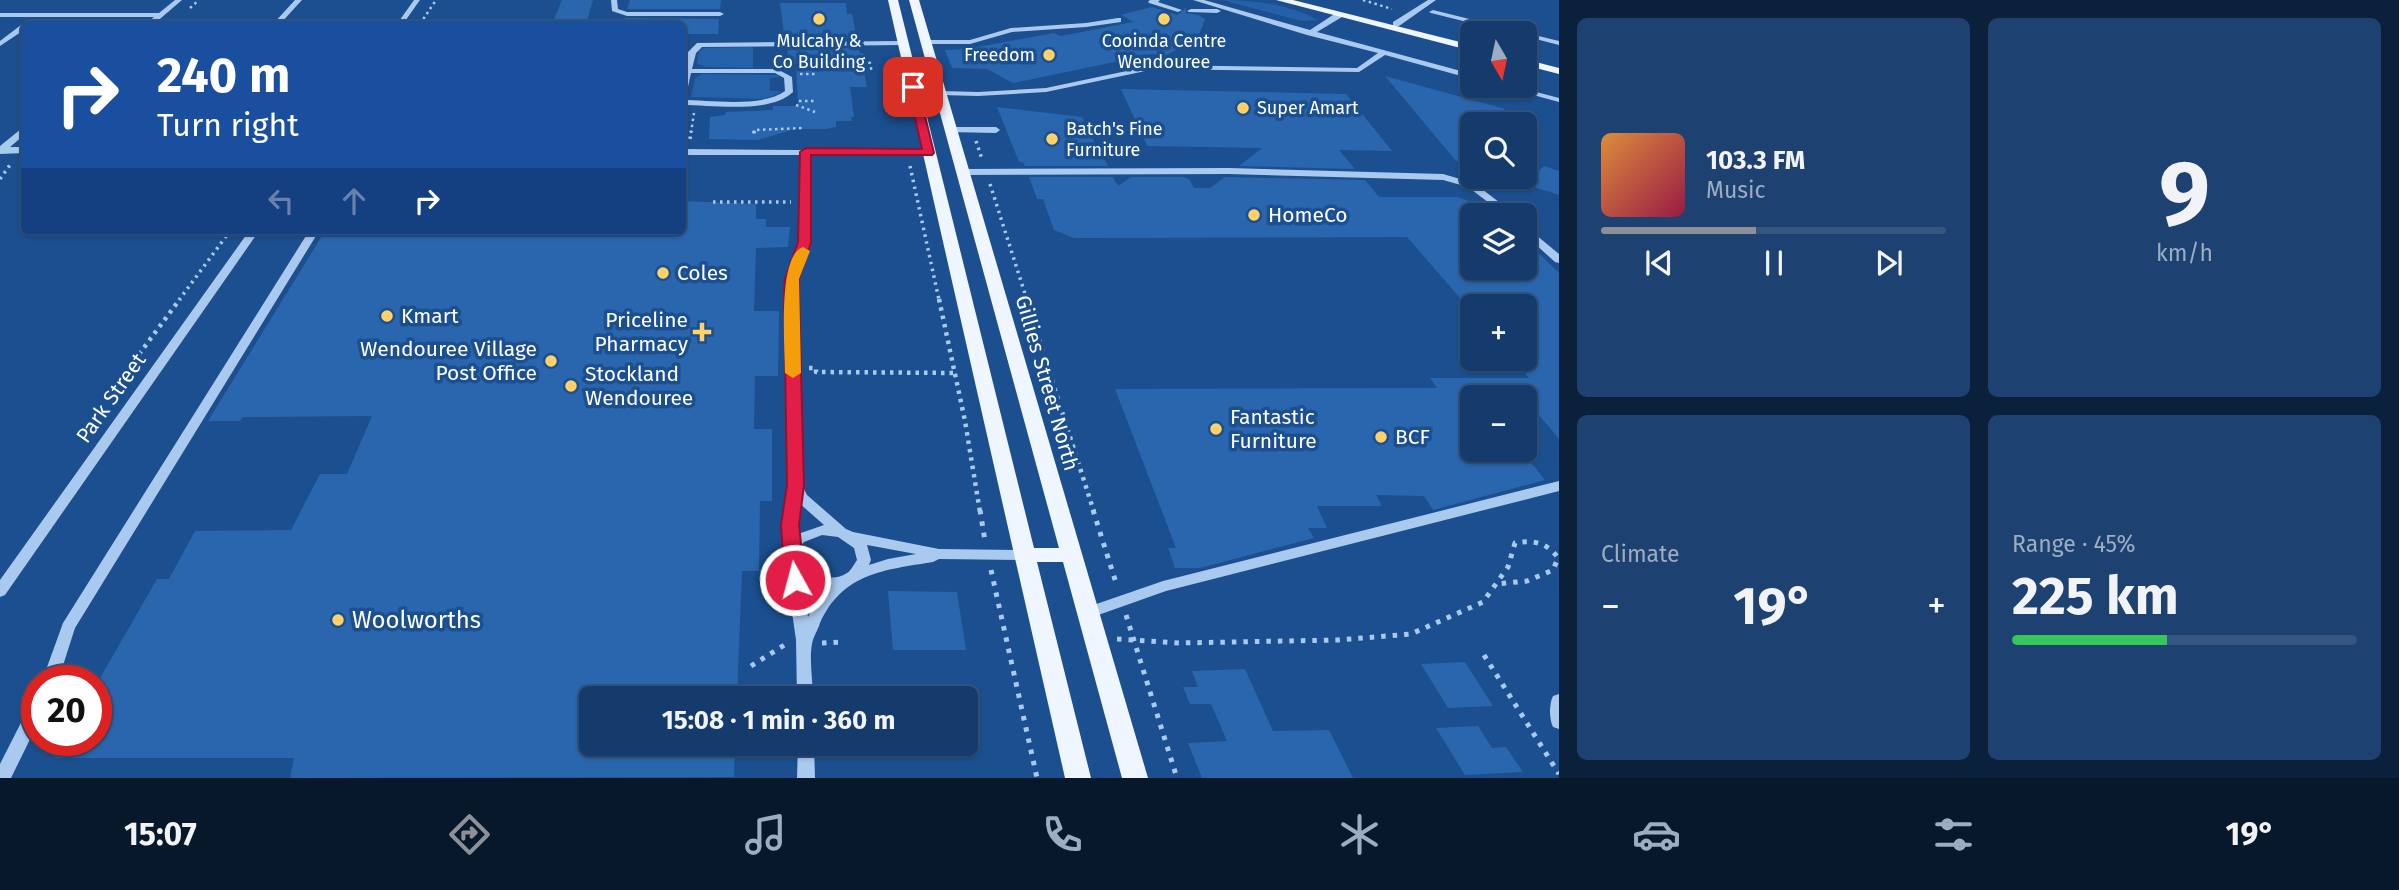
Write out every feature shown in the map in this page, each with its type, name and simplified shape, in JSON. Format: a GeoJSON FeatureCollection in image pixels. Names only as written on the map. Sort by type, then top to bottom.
{"type":"FeatureCollection","features":[{"type":"Feature","properties":{"kind":"main road"},"geometry":{"type":"LineString","coordinates":[[892,0],[1078,778]]}},
{"type":"Feature","properties":{"kind":"main road","name":"Gillies Street North"},"geometry":{"type":"LineString","coordinates":[[914,0],[1135,778]]}},
{"type":"Feature","properties":{"kind":"main road"},"geometry":{"type":"LineString","coordinates":[[1281,0],[1342,13]]}},
{"type":"Feature","properties":{"kind":"main road"},"geometry":{"type":"LineString","coordinates":[[1298,0],[1460,43]]}},
{"type":"Feature","properties":{"kind":"main road"},"geometry":{"type":"LineString","coordinates":[[1537,62],[1559,68]]}},
{"type":"Feature","properties":{"kind":"main road"},"geometry":{"type":"LineString","coordinates":[[928,153],[957,153]]}},
{"type":"Feature","properties":{"kind":"main road"},"geometry":{"type":"LineString","coordinates":[[1024,555],[1070,555]]}},
{"type":"Feature","properties":{"kind":"street"},"geometry":{"type":"LineString","coordinates":[[154,21],[179,0]]}},
{"type":"Feature","properties":{"kind":"street"},"geometry":{"type":"LineString","coordinates":[[279,21],[299,0]]}},
{"type":"Feature","properties":{"kind":"street"},"geometry":{"type":"LineString","coordinates":[[402,21],[417,0]]}},
{"type":"Feature","properties":{"kind":"street"},"geometry":{"type":"LineString","coordinates":[[614,0],[613,9],[627,14],[720,14]]}},
{"type":"Feature","properties":{"kind":"street"},"geometry":{"type":"LineString","coordinates":[[1157,2],[1167,0]]}},
{"type":"Feature","properties":{"kind":"street"},"geometry":{"type":"LineString","coordinates":[[1196,0],[1460,74]]}},
{"type":"Feature","properties":{"kind":"street"},"geometry":{"type":"LineString","coordinates":[[1393,26],[1433,0]]}},
{"type":"Feature","properties":{"kind":"street"},"geometry":{"type":"LineString","coordinates":[[1157,2],[1178,10]]}},
{"type":"Feature","properties":{"kind":"street"},"geometry":{"type":"LineString","coordinates":[[1191,11],[1235,12]]}},
{"type":"Feature","properties":{"kind":"street"},"geometry":{"type":"LineString","coordinates":[[1433,12],[1469,21]]}},
{"type":"Feature","properties":{"kind":"street"},"geometry":{"type":"LineString","coordinates":[[1310,33],[1342,13]]}},
{"type":"Feature","properties":{"kind":"street"},"geometry":{"type":"LineString","coordinates":[[701,24],[702,14]]}},
{"type":"Feature","properties":{"kind":"street"},"geometry":{"type":"LineString","coordinates":[[0,15],[162,15]]}},
{"type":"Feature","properties":{"kind":"street"},"geometry":{"type":"LineString","coordinates":[[33,21],[41,15]]}},
{"type":"Feature","properties":{"kind":"street"},"geometry":{"type":"LineString","coordinates":[[926,42],[970,42],[1011,30],[1118,20]]}},
{"type":"Feature","properties":{"kind":"street"},"geometry":{"type":"LineString","coordinates":[[0,44],[21,29]]}},
{"type":"Feature","properties":{"kind":"street"},"geometry":{"type":"LineString","coordinates":[[1537,38],[1559,43]]}},
{"type":"Feature","properties":{"kind":"street"},"geometry":{"type":"LineString","coordinates":[[686,68],[693,50],[706,44],[902,43]]}},
{"type":"Feature","properties":{"kind":"street"},"geometry":{"type":"LineString","coordinates":[[941,93],[990,94],[1046,90],[1155,67],[1359,70],[1382,54]]}},
{"type":"Feature","properties":{"kind":"street"},"geometry":{"type":"LineString","coordinates":[[686,71],[779,72],[788,77],[789,93],[780,99],[763,102],[686,102]]}},
{"type":"Feature","properties":{"kind":"street"},"geometry":{"type":"LineString","coordinates":[[1537,94],[1559,100]]}},
{"type":"Feature","properties":{"kind":"street"},"geometry":{"type":"LineString","coordinates":[[951,130],[996,130]]}},
{"type":"Feature","properties":{"kind":"street"},"geometry":{"type":"LineString","coordinates":[[0,151],[21,134]]}},
{"type":"Feature","properties":{"kind":"street"},"geometry":{"type":"LineString","coordinates":[[0,151],[21,150]]}},
{"type":"Feature","properties":{"kind":"street"},"geometry":{"type":"LineString","coordinates":[[686,152],[928,153]]}},
{"type":"Feature","properties":{"kind":"street"},"geometry":{"type":"LineString","coordinates":[[805,686],[804,643],[792,560],[790,514],[795,485],[792,279],[803,249],[806,152]]}},
{"type":"Feature","properties":{"kind":"street"},"geometry":{"type":"LineString","coordinates":[[962,172],[1229,171],[1443,177],[1471,185],[1495,203]]}},
{"type":"Feature","properties":{"kind":"street","name":"Park Street"},"geometry":{"type":"LineString","coordinates":[[1,592],[251,235]]}},
{"type":"Feature","properties":{"kind":"street"},"geometry":{"type":"LineString","coordinates":[[55,665],[68,628],[311,235]]}},
{"type":"Feature","properties":{"kind":"street"},"geometry":{"type":"LineString","coordinates":[[1537,240],[1559,260]]}},
{"type":"Feature","properties":{"kind":"street"},"geometry":{"type":"LineString","coordinates":[[795,485],[801,498],[859,544],[864,554],[862,565],[822,603],[804,643]]}},
{"type":"Feature","properties":{"kind":"street"},"geometry":{"type":"LineString","coordinates":[[1087,613],[1163,586],[1559,485]]}},
{"type":"Feature","properties":{"kind":"street"},"geometry":{"type":"LineString","coordinates":[[969,555],[900,562],[834,582],[819,581],[799,572],[792,560],[793,546],[807,534],[821,530],[911,550],[969,555],[1024,555]]}},
{"type":"Feature","properties":{"kind":"street"},"geometry":{"type":"LineString","coordinates":[[1559,701],[1559,722]]}},
{"type":"Feature","properties":{"kind":"street"},"geometry":{"type":"LineString","coordinates":[[2,778],[21,740]]}},
{"type":"Feature","properties":{"kind":"street"},"geometry":{"type":"LineString","coordinates":[[806,756],[806,778]]}},
{"type":"Feature","properties":{"kind":"path"},"geometry":{"type":"LineString","coordinates":[[1363,0],[1401,11]]}},
{"type":"Feature","properties":{"kind":"path"},"geometry":{"type":"LineString","coordinates":[[860,47],[863,60],[870,64],[872,73]]}},
{"type":"Feature","properties":{"kind":"path"},"geometry":{"type":"LineString","coordinates":[[795,74],[817,74]]}},
{"type":"Feature","properties":{"kind":"path"},"geometry":{"type":"LineString","coordinates":[[796,105],[815,113]]}},
{"type":"Feature","properties":{"kind":"path"},"geometry":{"type":"LineString","coordinates":[[690,140],[694,109]]}},
{"type":"Feature","properties":{"kind":"path"},"geometry":{"type":"LineString","coordinates":[[754,137],[754,130],[804,128]]}},
{"type":"Feature","properties":{"kind":"path"},"geometry":{"type":"LineString","coordinates":[[973,130],[1177,778]]}},
{"type":"Feature","properties":{"kind":"path"},"geometry":{"type":"LineString","coordinates":[[907,153],[955,373],[988,555],[1037,778]]}},
{"type":"Feature","properties":{"kind":"path"},"geometry":{"type":"LineString","coordinates":[[0,178],[9,165],[15,163]]}},
{"type":"Feature","properties":{"kind":"path"},"geometry":{"type":"LineString","coordinates":[[713,202],[806,202]]}},
{"type":"Feature","properties":{"kind":"path"},"geometry":{"type":"LineString","coordinates":[[134,361],[227,235]]}},
{"type":"Feature","properties":{"kind":"path"},"geometry":{"type":"LineString","coordinates":[[793,368],[816,368],[816,372],[955,373]]}},
{"type":"Feature","properties":{"kind":"path"},"geometry":{"type":"LineString","coordinates":[[1095,638],[1206,643],[1338,640],[1412,635],[1483,601],[1508,567],[1515,543],[1532,540],[1552,547],[1558,558],[1553,570],[1527,581],[1496,584]]}},
{"type":"Feature","properties":{"kind":"path"},"geometry":{"type":"LineString","coordinates":[[1484,656],[1559,774]]}},
{"type":"Feature","properties":{"kind":"shaded area"},"geometry":{"type":"Polygon","coordinates":[[[1222,0],[1271,4],[1318,20],[1301,21],[1222,0]]]}},
{"type":"Feature","properties":{"kind":"shaded area"},"geometry":{"type":"Polygon","coordinates":[[[753,47],[753,68],[706,67],[697,64],[699,51],[704,48],[753,47]]]}},
{"type":"Feature","properties":{"kind":"shaded area"},"geometry":{"type":"Polygon","coordinates":[[[702,74],[777,75],[780,77],[770,78],[770,91],[781,91],[763,99],[691,97],[695,78],[702,74]]]}},
{"type":"Feature","properties":{"kind":"building"},"geometry":{"type":"Polygon","coordinates":[[[562,0],[593,0],[587,21],[553,21],[562,0]]]}},
{"type":"Feature","properties":{"kind":"building"},"geometry":{"type":"Polygon","coordinates":[[[630,0],[721,0],[720,9],[627,9],[630,0]]]}},
{"type":"Feature","properties":{"kind":"building","name":"Mulcahy & Co Building"},"geometry":{"type":"Polygon","coordinates":[[[780,3],[846,3],[847,14],[852,14],[857,39],[785,40],[780,3]]]}},
{"type":"Feature","properties":{"kind":"building","name":"Freedom"},"geometry":{"type":"Polygon","coordinates":[[[1152,7],[1177,15],[1186,8],[1186,13],[1205,19],[1198,38],[1163,57],[1153,54],[1013,83],[987,69],[952,68],[945,50],[967,49],[1054,33],[1061,36],[1133,22],[1121,15],[1116,16],[1152,7]]]}},
{"type":"Feature","properties":{"kind":"building"},"geometry":{"type":"Polygon","coordinates":[[[625,18],[719,19],[718,34],[686,34],[686,21],[624,21],[625,18]]]}},
{"type":"Feature","properties":{"kind":"building"},"geometry":{"type":"Polygon","coordinates":[[[859,48],[867,87],[850,87],[854,117],[851,117],[852,121],[836,121],[836,127],[826,129],[795,129],[758,140],[709,139],[710,117],[725,115],[726,112],[773,110],[773,106],[798,106],[796,64],[789,64],[787,49],[859,48]]]}},
{"type":"Feature","properties":{"kind":"building"},"geometry":{"type":"Polygon","coordinates":[[[1385,76],[1505,109],[1501,112],[1460,112],[1460,162],[1456,161],[1385,76]]]}},
{"type":"Feature","properties":{"kind":"building","name":"Super Amart"},"geometry":{"type":"Polygon","coordinates":[[[1121,89],[1346,94],[1392,151],[1339,150],[1355,169],[1239,166],[1262,148],[1147,146],[1121,89]]]}},
{"type":"Feature","properties":{"kind":"building","name":"Batch's Fine Furniture"},"geometry":{"type":"Polygon","coordinates":[[[997,107],[1082,117],[1096,145],[1093,145],[1097,146],[1108,166],[1025,166],[1023,162],[1019,162],[997,107]]]}},
{"type":"Feature","properties":{"kind":"building"},"geometry":{"type":"Polygon","coordinates":[[[1544,166],[1559,171],[1559,195],[1537,188],[1537,173],[1544,166]]]}},
{"type":"Feature","properties":{"kind":"building"},"geometry":{"type":"Polygon","coordinates":[[[1029,177],[1113,177],[1118,186],[1131,177],[1183,177],[1189,179],[1194,188],[1210,188],[1225,177],[1365,180],[1379,197],[1457,197],[1472,202],[1460,203],[1460,280],[1537,280],[1537,252],[1559,273],[1559,439],[1537,413],[1537,385],[1460,385],[1460,462],[1531,462],[1545,480],[1433,510],[1424,496],[1376,495],[1382,506],[1317,506],[1327,528],[1308,528],[1314,538],[1200,568],[1175,568],[1168,548],[1176,548],[1115,389],[1437,388],[1430,378],[1529,378],[1523,371],[1537,371],[1537,294],[1460,294],[1460,298],[1407,237],[1074,238],[1054,230],[1043,199],[1037,199],[1029,177]]]}},
{"type":"Feature","properties":{"kind":"building"},"geometry":{"type":"Polygon","coordinates":[[[686,201],[756,204],[756,219],[766,219],[766,227],[790,227],[788,247],[756,248],[754,311],[779,311],[778,376],[755,376],[754,429],[772,429],[772,501],[760,501],[759,571],[742,571],[737,686],[579,686],[579,756],[735,756],[734,777],[290,778],[294,758],[55,758],[112,756],[112,665],[108,665],[157,579],[169,579],[195,531],[291,530],[320,474],[347,474],[372,416],[243,417],[240,421],[208,421],[323,235],[686,235],[686,201]]]}},
{"type":"Feature","properties":{"kind":"building"},"geometry":{"type":"Polygon","coordinates":[[[888,591],[957,592],[966,650],[893,650],[888,591]]]}},
{"type":"Feature","properties":{"kind":"building"},"geometry":{"type":"Polygon","coordinates":[[[1465,662],[1493,706],[1448,708],[1421,664],[1465,662]]]}},
{"type":"Feature","properties":{"kind":"building"},"geometry":{"type":"Polygon","coordinates":[[[1245,669],[1273,731],[1329,730],[1353,778],[1202,778],[1188,743],[1227,741],[1211,704],[1190,704],[1183,687],[1198,687],[1192,671],[1245,669]]]}},
{"type":"Feature","properties":{"kind":"building"},"geometry":{"type":"Polygon","coordinates":[[[1478,726],[1492,748],[1506,747],[1523,772],[1465,775],[1436,728],[1478,726]]]}},
{"type":"Feature","properties":{"kind":"slow traffic"},"geometry":{"type":"LineString","coordinates":[[793,373],[792,279],[803,251]]}},
{"type":"Feature","properties":{"kind":"place","name":"Mulcahy & Co Building"},"geometry":{"type":"Point","coordinates":[819,19]}},
{"type":"Feature","properties":{"kind":"place","name":"Cooinda Centre Wendouree"},"geometry":{"type":"Point","coordinates":[1164,19]}},
{"type":"Feature","properties":{"kind":"place","name":"Freedom"},"geometry":{"type":"Point","coordinates":[1049,55]}},
{"type":"Feature","properties":{"kind":"place","name":"Super Amart"},"geometry":{"type":"Point","coordinates":[1243,108]}},
{"type":"Feature","properties":{"kind":"place","name":"Batch's Fine Furniture"},"geometry":{"type":"Point","coordinates":[1052,139]}},
{"type":"Feature","properties":{"kind":"place","name":"HomeCo"},"geometry":{"type":"Point","coordinates":[1254,215]}},
{"type":"Feature","properties":{"kind":"place","name":"Coles"},"geometry":{"type":"Point","coordinates":[663,273]}},
{"type":"Feature","properties":{"kind":"place","name":"Kmart"},"geometry":{"type":"Point","coordinates":[387,316]}},
{"type":"Feature","properties":{"kind":"place","name":"Priceline Pharmacy"},"geometry":{"type":"Point","coordinates":[702,332]}},
{"type":"Feature","properties":{"kind":"place","name":"Wendouree Village Post Office"},"geometry":{"type":"Point","coordinates":[551,361]}},
{"type":"Feature","properties":{"kind":"place","name":"Stockland Wendouree"},"geometry":{"type":"Point","coordinates":[571,386]}},
{"type":"Feature","properties":{"kind":"place","name":"Fantastic Furniture"},"geometry":{"type":"Point","coordinates":[1216,429]}},
{"type":"Feature","properties":{"kind":"place","name":"BCF"},"geometry":{"type":"Point","coordinates":[1381,437]}},
{"type":"Feature","properties":{"kind":"place","name":"Woolworths"},"geometry":{"type":"Point","coordinates":[338,620]}},
{"type":"Feature","properties":{"kind":"route"},"geometry":{"type":"LineString","coordinates":[[795,580],[790,525],[795,485],[792,279],[805,242],[806,152],[928,153],[913,87]]}}]}
